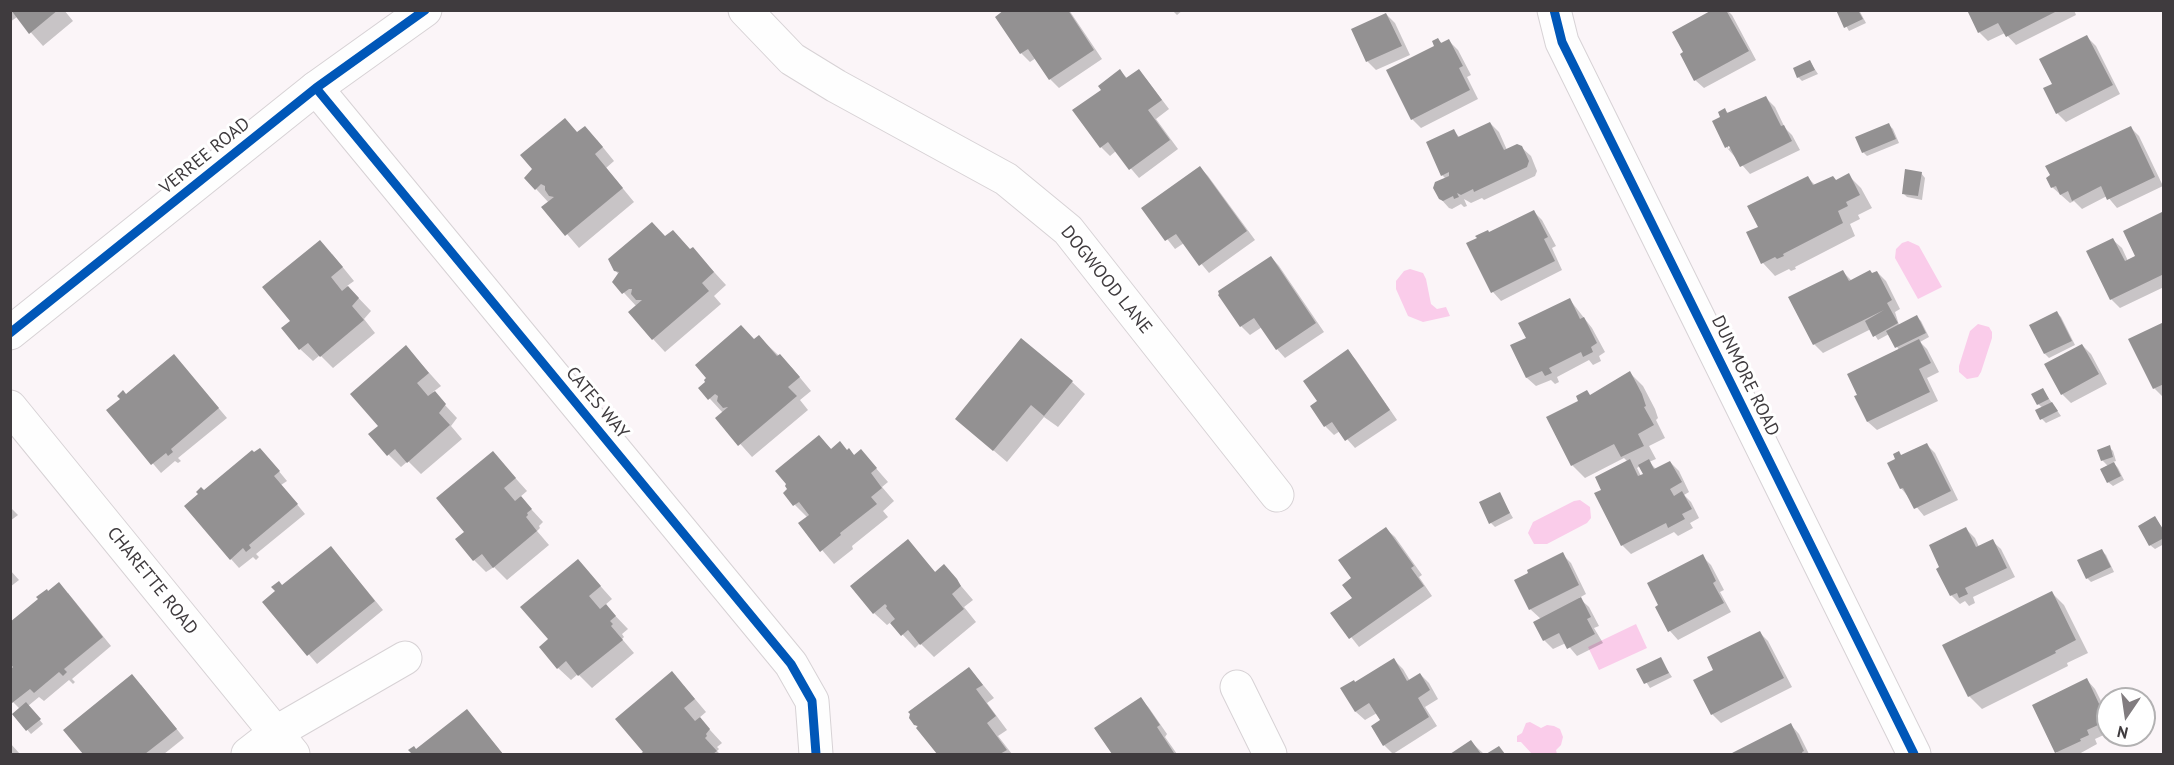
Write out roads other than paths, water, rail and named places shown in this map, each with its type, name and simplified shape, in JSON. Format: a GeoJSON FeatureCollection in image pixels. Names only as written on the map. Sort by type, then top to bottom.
{"type":"FeatureCollection","features":[{"type":"Feature","properties":{"kind":"street","name":"VERREE ROAD"},"geometry":{"type":"LineString","coordinates":[[10,333],[316,88],[426,10]]}},
{"type":"Feature","properties":{"kind":"street","name":"DOGWOOD LANE"},"geometry":{"type":"LineString","coordinates":[[745,10],[792,59],[836,86],[1006,179],[1068,230],[1277,495]]}},
{"type":"Feature","properties":{"kind":"street","name":"DUNMORE ROAD"},"geometry":{"type":"LineString","coordinates":[[1554,10],[1562,42],[1914,754]]}},
{"type":"Feature","properties":{"kind":"street","name":"CATES WAY"},"geometry":{"type":"LineString","coordinates":[[316,88],[791,664],[812,701],[816,754]]}},
{"type":"Feature","properties":{"kind":"street","name":"CHARETTE ROAD"},"geometry":{"type":"LineString","coordinates":[[10,407],[284,744]]}},
{"type":"Feature","properties":{"kind":"street"},"geometry":{"type":"LineString","coordinates":[[248,754],[284,744],[405,658]]}},
{"type":"Feature","properties":{"kind":"street"},"geometry":{"type":"LineString","coordinates":[[1237,687],[1270,754]]}}]}
